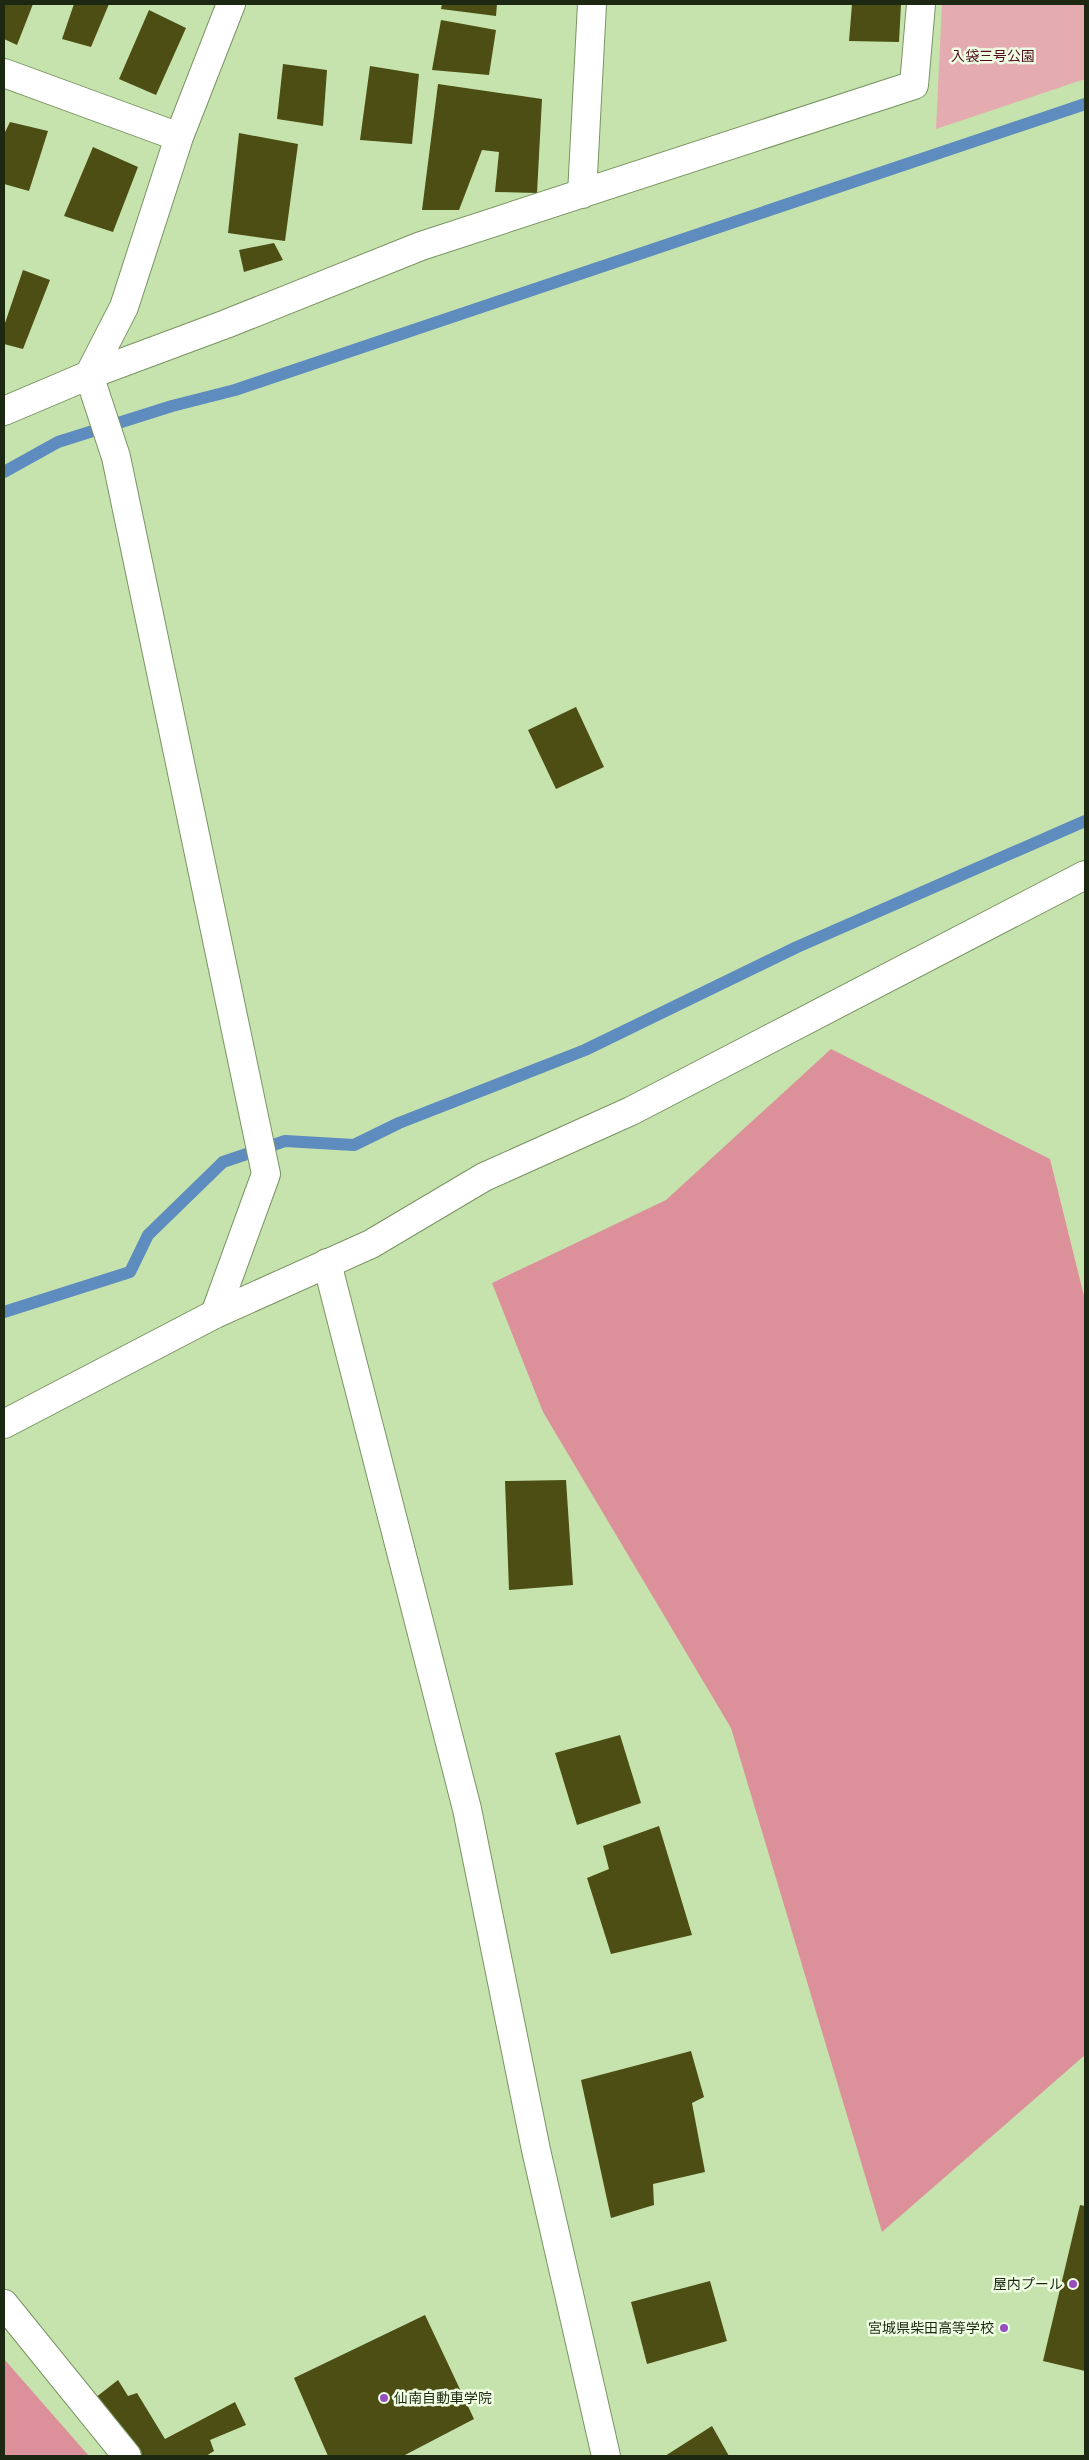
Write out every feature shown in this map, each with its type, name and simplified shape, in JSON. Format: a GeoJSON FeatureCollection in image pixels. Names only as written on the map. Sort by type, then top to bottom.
{"type":"FeatureCollection","features":[{"type":"Feature","properties":{"kind":"street"},"geometry":{"type":"LineString","coordinates":[[215,1314],[266,1174],[116,457],[89,375],[124,307],[178,137],[230,4]]}},
{"type":"Feature","properties":{"kind":"street"},"geometry":{"type":"LineString","coordinates":[[582,194],[592,4]]}},
{"type":"Feature","properties":{"kind":"street"},"geometry":{"type":"LineString","coordinates":[[4,411],[89,375],[226,324],[421,246],[914,85],[922,4]]}},
{"type":"Feature","properties":{"kind":"street"},"geometry":{"type":"LineString","coordinates":[[4,73],[178,137]]}},
{"type":"Feature","properties":{"kind":"street"},"geometry":{"type":"LineString","coordinates":[[4,1424],[215,1314],[371,1244],[484,1177],[631,1111],[1085,875]]}},
{"type":"Feature","properties":{"kind":"street"},"geometry":{"type":"LineString","coordinates":[[328,1263],[466,1810],[536,2150],[606,2456]]}},
{"type":"Feature","properties":{"kind":"street"},"geometry":{"type":"LineString","coordinates":[[4,2304],[127,2456]]}},
{"type":"Feature","properties":{"kind":"green space","name":"入袋三号公園"},"geometry":{"type":"Polygon","coordinates":[[[942,4],[1085,4],[1085,79],[936,129],[942,4]]]}},
{"type":"Feature","properties":{"kind":"shaded area"},"geometry":{"type":"Polygon","coordinates":[[[831,1049],[1050,1159],[1085,1300],[1085,2055],[882,2232],[731,1728],[543,1412],[492,1283],[666,1200],[831,1049]]]}},
{"type":"Feature","properties":{"kind":"shaded area"},"geometry":{"type":"Polygon","coordinates":[[[4,2359],[89,2456],[4,2456],[4,2359]]]}},
{"type":"Feature","properties":{"kind":"building"},"geometry":{"type":"Polygon","coordinates":[[[4,4],[33,4],[17,45],[4,39],[4,4]]]}},
{"type":"Feature","properties":{"kind":"building"},"geometry":{"type":"Polygon","coordinates":[[[74,4],[109,4],[91,47],[62,39],[74,4]]]}},
{"type":"Feature","properties":{"kind":"building"},"geometry":{"type":"Polygon","coordinates":[[[442,4],[497,4],[496,16],[441,9],[442,4]]]}},
{"type":"Feature","properties":{"kind":"building"},"geometry":{"type":"Polygon","coordinates":[[[852,4],[901,4],[899,42],[849,41],[852,4]]]}},
{"type":"Feature","properties":{"kind":"building"},"geometry":{"type":"Polygon","coordinates":[[[149,10],[186,28],[156,95],[119,79],[149,10]]]}},
{"type":"Feature","properties":{"kind":"building"},"geometry":{"type":"Polygon","coordinates":[[[441,20],[496,30],[489,75],[432,70],[441,20]]]}},
{"type":"Feature","properties":{"kind":"building"},"geometry":{"type":"Polygon","coordinates":[[[283,64],[327,70],[323,126],[277,119],[283,64]]]}},
{"type":"Feature","properties":{"kind":"building"},"geometry":{"type":"Polygon","coordinates":[[[370,66],[419,74],[412,144],[360,140],[370,66]]]}},
{"type":"Feature","properties":{"kind":"building"},"geometry":{"type":"Polygon","coordinates":[[[438,84],[542,99],[537,193],[495,192],[499,152],[482,150],[459,210],[422,210],[438,84]]]}},
{"type":"Feature","properties":{"kind":"building"},"geometry":{"type":"Polygon","coordinates":[[[10,122],[48,131],[29,191],[4,184],[4,134],[10,122]]]}},
{"type":"Feature","properties":{"kind":"building"},"geometry":{"type":"Polygon","coordinates":[[[239,133],[298,144],[285,241],[228,233],[239,133]]]}},
{"type":"Feature","properties":{"kind":"building"},"geometry":{"type":"Polygon","coordinates":[[[93,147],[138,167],[113,232],[64,216],[93,147]]]}},
{"type":"Feature","properties":{"kind":"building"},"geometry":{"type":"Polygon","coordinates":[[[274,243],[283,260],[244,272],[239,250],[274,243]]]}},
{"type":"Feature","properties":{"kind":"building"},"geometry":{"type":"Polygon","coordinates":[[[23,270],[50,280],[23,349],[4,344],[4,326],[23,270]]]}},
{"type":"Feature","properties":{"kind":"building"},"geometry":{"type":"Polygon","coordinates":[[[576,707],[604,767],[556,789],[528,730],[576,707]]]}},
{"type":"Feature","properties":{"kind":"building"},"geometry":{"type":"Polygon","coordinates":[[[566,1480],[573,1585],[509,1590],[505,1481],[566,1480]]]}},
{"type":"Feature","properties":{"kind":"building"},"geometry":{"type":"Polygon","coordinates":[[[620,1735],[641,1803],[577,1825],[555,1753],[620,1735]]]}},
{"type":"Feature","properties":{"kind":"building"},"geometry":{"type":"Polygon","coordinates":[[[659,1826],[692,1935],[611,1954],[587,1878],[609,1869],[603,1846],[659,1826]]]}},
{"type":"Feature","properties":{"kind":"building"},"geometry":{"type":"Polygon","coordinates":[[[691,2051],[704,2097],[692,2103],[705,2172],[653,2184],[654,2205],[611,2218],[581,2080],[691,2051]]]}},
{"type":"Feature","properties":{"kind":"building","name":"屋内プール"},"geometry":{"type":"Polygon","coordinates":[[[1080,2205],[1085,2206],[1085,2371],[1043,2361],[1080,2205]]]}},
{"type":"Feature","properties":{"kind":"building"},"geometry":{"type":"Polygon","coordinates":[[[710,2281],[727,2341],[647,2364],[631,2302],[710,2281]]]}},
{"type":"Feature","properties":{"kind":"building","name":"仙南自動車学院"},"geometry":{"type":"Polygon","coordinates":[[[425,2315],[474,2419],[403,2456],[328,2456],[294,2378],[425,2315]]]}},
{"type":"Feature","properties":{"kind":"building"},"geometry":{"type":"Polygon","coordinates":[[[118,2380],[128,2396],[137,2393],[165,2439],[235,2402],[246,2425],[210,2440],[214,2451],[206,2456],[137,2456],[95,2398],[118,2380]]]}},
{"type":"Feature","properties":{"kind":"building"},"geometry":{"type":"Polygon","coordinates":[[[712,2426],[729,2456],[665,2456],[712,2426]]]}},
{"type":"Feature","properties":{"kind":"waterway"},"geometry":{"type":"LineString","coordinates":[[4,472],[58,442],[172,406],[235,390],[1085,104]]}},
{"type":"Feature","properties":{"kind":"waterway"},"geometry":{"type":"LineString","coordinates":[[4,1312],[130,1272],[148,1235],[223,1162],[285,1141],[354,1145],[399,1123],[585,1050],[797,947],[1085,821]]}},
{"type":"Feature","properties":{"kind":"place","name":"屋内プール"},"geometry":{"type":"Point","coordinates":[1073,2284]}},
{"type":"Feature","properties":{"kind":"place","name":"宮城県柴田高等学校"},"geometry":{"type":"Point","coordinates":[1004,2328]}},
{"type":"Feature","properties":{"kind":"place","name":"仙南自動車学院"},"geometry":{"type":"Point","coordinates":[384,2398]}}]}
